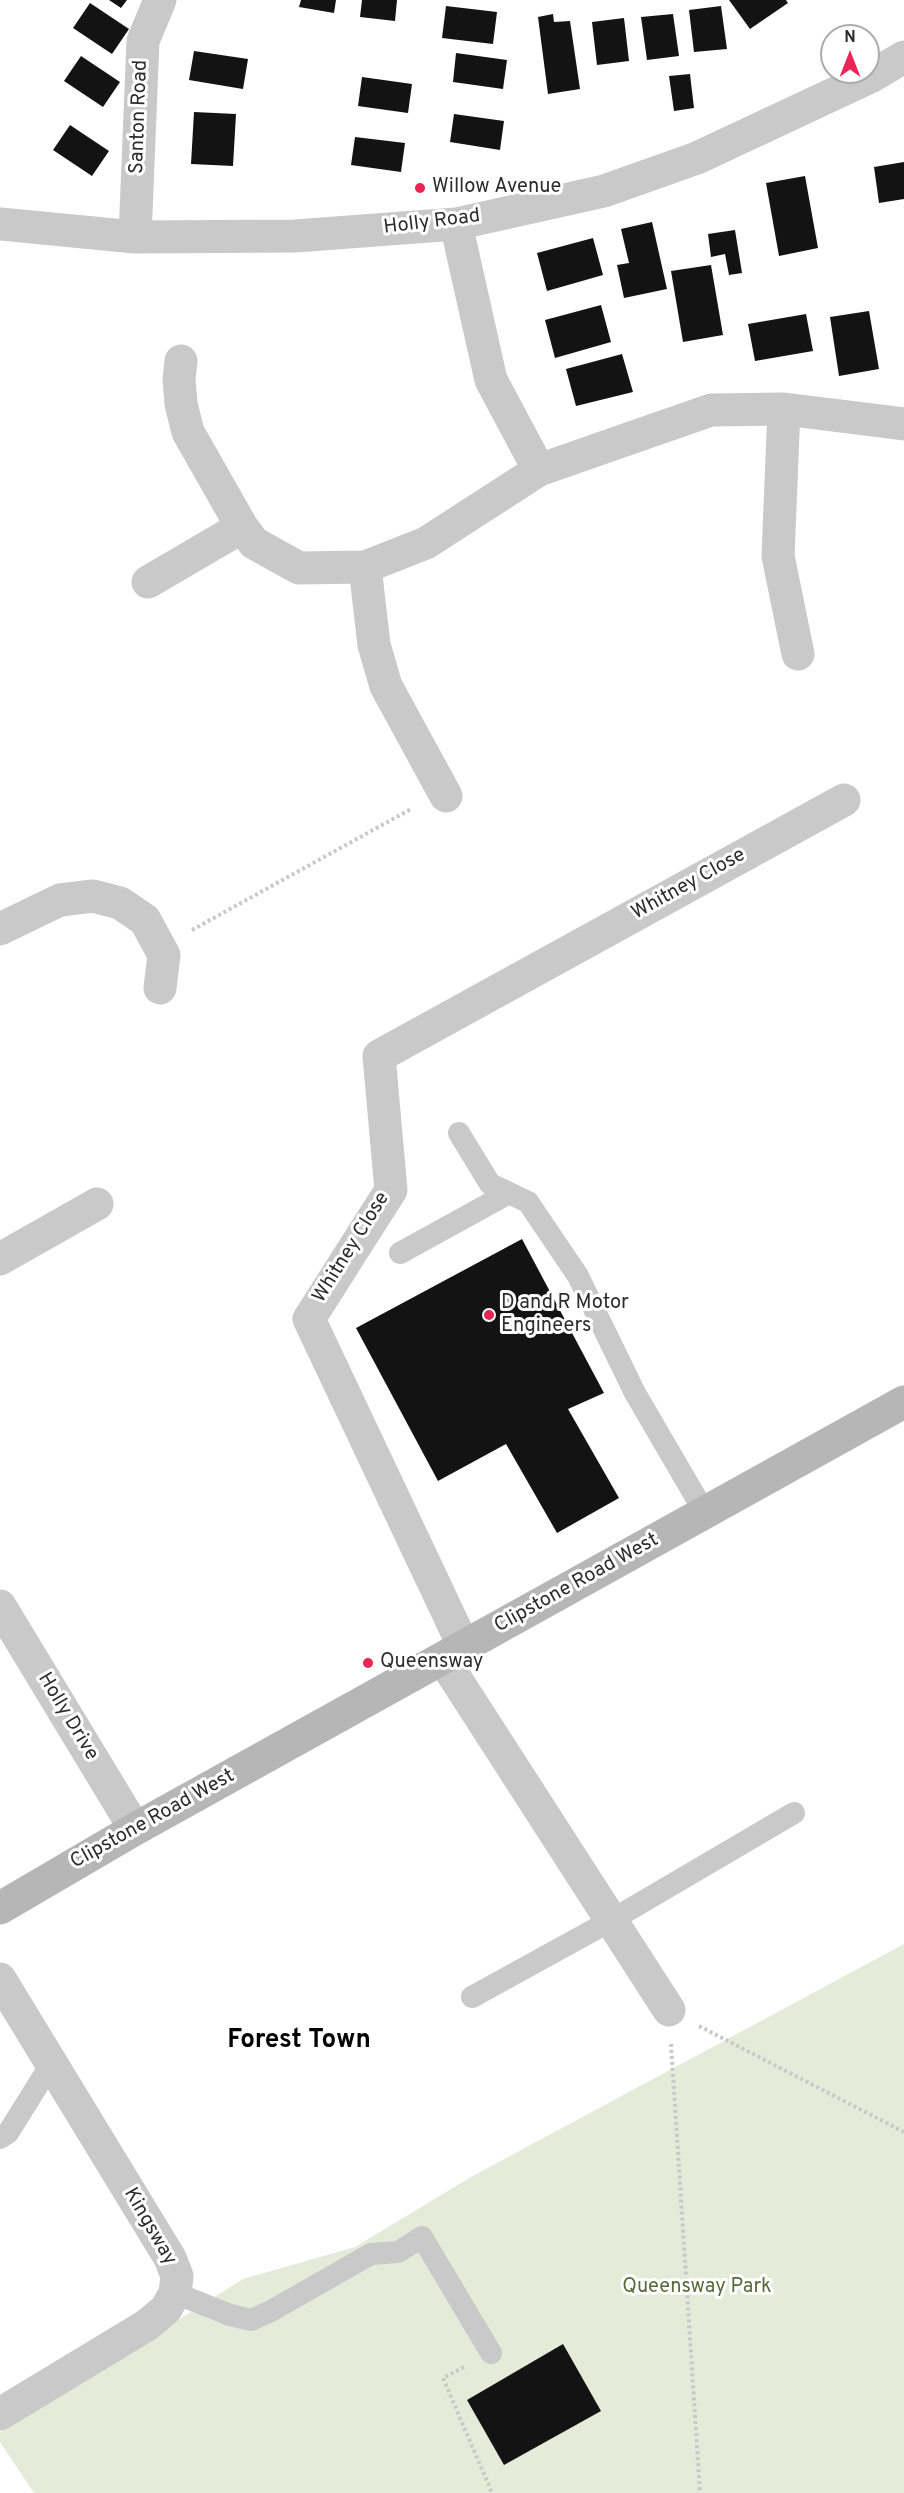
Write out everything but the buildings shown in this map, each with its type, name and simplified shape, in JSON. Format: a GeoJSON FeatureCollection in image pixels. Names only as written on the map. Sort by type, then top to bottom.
{"type":"FeatureCollection","features":[{"type":"Feature","properties":{"kind":"main road","name":"Clipstone Road West"},"geometry":{"type":"LineString","coordinates":[[0,1908],[135,1829],[904,1402]]}},
{"type":"Feature","properties":{"kind":"street","name":"Santon Road"},"geometry":{"type":"LineString","coordinates":[[135,237],[143,41],[160,0]]}},
{"type":"Feature","properties":{"kind":"street","name":"Holly Road"},"geometry":{"type":"LineString","coordinates":[[0,224],[135,237],[295,236],[456,224],[604,191],[697,158],[872,76],[904,57]]}},
{"type":"Feature","properties":{"kind":"street"},"geometry":{"type":"LineString","coordinates":[[456,224],[491,380],[539,470]]}},
{"type":"Feature","properties":{"kind":"street"},"geometry":{"type":"LineString","coordinates":[[181,362],[179,379],[181,404],[188,432],[242,527],[254,543],[299,568],[365,567],[426,543],[539,470],[711,410],[784,409],[904,424]]}},
{"type":"Feature","properties":{"kind":"street"},"geometry":{"type":"LineString","coordinates":[[784,409],[778,556],[798,654]]}},
{"type":"Feature","properties":{"kind":"street"},"geometry":{"type":"LineString","coordinates":[[148,582],[242,527]]}},
{"type":"Feature","properties":{"kind":"street"},"geometry":{"type":"LineString","coordinates":[[365,567],[374,645],[386,686],[445,793]]}},
{"type":"Feature","properties":{"kind":"street","name":"Whitney Close"},"geometry":{"type":"LineString","coordinates":[[454,1653],[309,1319],[391,1190],[379,1056],[844,800]]}},
{"type":"Feature","properties":{"kind":"street"},"geometry":{"type":"LineString","coordinates":[[0,929],[60,900],[93,896],[120,903],[145,920],[164,955],[160,988]]}},
{"type":"Feature","properties":{"kind":"street"},"geometry":{"type":"LineString","coordinates":[[0,1259],[97,1204]]}},
{"type":"Feature","properties":{"kind":"street","name":"Holly Drive"},"geometry":{"type":"LineString","coordinates":[[0,1606],[135,1829]]}},
{"type":"Feature","properties":{"kind":"street"},"geometry":{"type":"LineString","coordinates":[[454,1653],[610,1921],[669,2010]]}},
{"type":"Feature","properties":{"kind":"street","name":"Kingsway"},"geometry":{"type":"LineString","coordinates":[[0,1979],[170,2258],[177,2276],[175,2293],[166,2309],[147,2325],[0,2414]]}},
{"type":"Feature","properties":{"kind":"lane"},"geometry":{"type":"LineString","coordinates":[[459,1133],[490,1184],[528,1202],[578,1276],[635,1393],[705,1513]]}},
{"type":"Feature","properties":{"kind":"lane"},"geometry":{"type":"LineString","coordinates":[[400,1253],[508,1193]]}},
{"type":"Feature","properties":{"kind":"lane"},"geometry":{"type":"LineString","coordinates":[[472,1997],[610,1921],[795,1813]]}},
{"type":"Feature","properties":{"kind":"lane"},"geometry":{"type":"LineString","coordinates":[[0,2138],[8,2133],[51,2064]]}},
{"type":"Feature","properties":{"kind":"lane"},"geometry":{"type":"LineString","coordinates":[[175,2293],[230,2315],[251,2320],[271,2312],[371,2254],[398,2252],[422,2237],[491,2353]]}},
{"type":"Feature","properties":{"kind":"path"},"geometry":{"type":"LineString","coordinates":[[160,948],[445,793]]}},
{"type":"Feature","properties":{"kind":"path"},"geometry":{"type":"LineString","coordinates":[[669,2010],[904,2132]]}},
{"type":"Feature","properties":{"kind":"path"},"geometry":{"type":"LineString","coordinates":[[669,2010],[700,2493]]}},
{"type":"Feature","properties":{"kind":"path"},"geometry":{"type":"LineString","coordinates":[[491,2353],[443,2378],[492,2493]]}},
{"type":"Feature","properties":{"kind":"green space","name":"Queensway Park"},"geometry":{"type":"Polygon","coordinates":[[[904,1944],[904,2493],[34,2493],[0,2442],[0,2432],[243,2279],[355,2247],[471,2177],[904,1944]]]}},
{"type":"Feature","properties":{"kind":"place","name":"Willow Avenue"},"geometry":{"type":"Point","coordinates":[420,188]}},
{"type":"Feature","properties":{"kind":"place","name":"D and R Motor Engineers"},"geometry":{"type":"Point","coordinates":[489,1315]}},
{"type":"Feature","properties":{"kind":"place","name":"Queensway"},"geometry":{"type":"Point","coordinates":[368,1663]}},
{"type":"Feature","properties":{"kind":"district","name":"Forest Town"},"geometry":{"type":"Point","coordinates":[299,2042]}}]}
